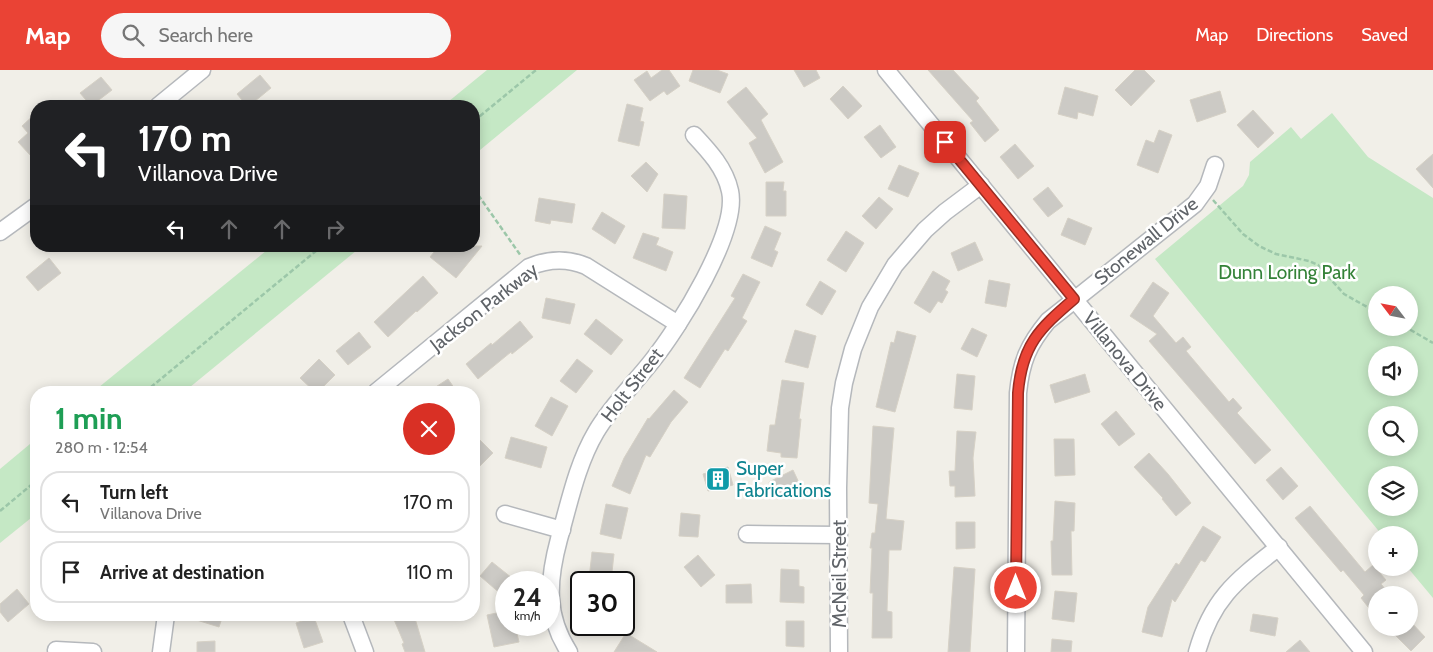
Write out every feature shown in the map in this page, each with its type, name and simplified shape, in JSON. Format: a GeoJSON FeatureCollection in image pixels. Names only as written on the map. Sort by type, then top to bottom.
{"type":"FeatureCollection","features":[{"type":"Feature","properties":{"kind":"street"},"geometry":{"type":"LineString","coordinates":[[165,100],[202,70]]}},
{"type":"Feature","properties":{"kind":"street","name":"Villanova Drive"},"geometry":{"type":"LineString","coordinates":[[886,70],[1364,652]]}},
{"type":"Feature","properties":{"kind":"street","name":"Holt Street"},"geometry":{"type":"LineString","coordinates":[[569,652],[557,627],[550,594],[554,561],[582,463],[595,433],[606,417],[654,359],[678,324],[707,272],[722,238],[731,209],[730,192],[724,173],[711,153],[694,135]]}},
{"type":"Feature","properties":{"kind":"street","name":"Stonewall Drive"},"geometry":{"type":"LineString","coordinates":[[1016,652],[1018,393],[1020,374],[1025,356],[1036,335],[1048,321],[1195,204],[1208,186],[1215,165]]}},
{"type":"Feature","properties":{"kind":"street","name":"McNeil Street"},"geometry":{"type":"LineString","coordinates":[[839,652],[840,408],[853,349],[867,315],[896,265],[924,230],[981,185]]}},
{"type":"Feature","properties":{"kind":"street"},"geometry":{"type":"LineString","coordinates":[[0,232],[30,210]]}},
{"type":"Feature","properties":{"kind":"street","name":"Jackson Parkway"},"geometry":{"type":"LineString","coordinates":[[383,386],[530,267],[543,262],[560,260],[577,262],[586,266],[678,324]]}},
{"type":"Feature","properties":{"kind":"street"},"geometry":{"type":"LineString","coordinates":[[505,514],[562,530]]}},
{"type":"Feature","properties":{"kind":"street"},"geometry":{"type":"LineString","coordinates":[[747,534],[839,535]]}},
{"type":"Feature","properties":{"kind":"street"},"geometry":{"type":"LineString","coordinates":[[1197,652],[1203,632],[1214,608],[1233,586],[1278,547]]}},
{"type":"Feature","properties":{"kind":"street"},"geometry":{"type":"LineString","coordinates":[[161,652],[165,621]]}},
{"type":"Feature","properties":{"kind":"street"},"geometry":{"type":"LineString","coordinates":[[353,621],[365,652]]}},
{"type":"Feature","properties":{"kind":"street"},"geometry":{"type":"LineString","coordinates":[[56,650],[93,652]]}},
{"type":"Feature","properties":{"kind":"path"},"geometry":{"type":"LineString","coordinates":[[480,116],[536,70]]}},
{"type":"Feature","properties":{"kind":"path"},"geometry":{"type":"LineString","coordinates":[[1204,191],[1243,234],[1259,246],[1276,254],[1309,261],[1318,265],[1344,294],[1368,308]]}},
{"type":"Feature","properties":{"kind":"path"},"geometry":{"type":"LineString","coordinates":[[480,197],[530,267]]}},
{"type":"Feature","properties":{"kind":"path"},"geometry":{"type":"LineString","coordinates":[[152,386],[315,252]]}},
{"type":"Feature","properties":{"kind":"path"},"geometry":{"type":"LineString","coordinates":[[1418,334],[1433,343]]}},
{"type":"Feature","properties":{"kind":"path"},"geometry":{"type":"LineString","coordinates":[[0,511],[30,486]]}},
{"type":"Feature","properties":{"kind":"green space"},"geometry":{"type":"Polygon","coordinates":[[[487,70],[577,70],[480,150],[480,100],[450,100],[487,70]]]}},
{"type":"Feature","properties":{"kind":"green space","name":"Dunn Loring Park"},"geometry":{"type":"Polygon","coordinates":[[[1332,113],[1368,157],[1433,198],[1433,598],[1415,576],[1418,576],[1418,526],[1375,526],[1155,259],[1243,186],[1249,175],[1250,162],[1291,127],[1301,139],[1332,113]]]}},
{"type":"Feature","properties":{"kind":"green space"},"geometry":{"type":"Polygon","coordinates":[[[265,252],[355,252],[191,386],[100,386],[265,252]]]}},
{"type":"Feature","properties":{"kind":"green space"},"geometry":{"type":"Polygon","coordinates":[[[30,444],[30,519],[0,543],[0,469],[30,444]]]}},
{"type":"Feature","properties":{"kind":"building"},"geometry":{"type":"Polygon","coordinates":[[[662,70],[669,70],[680,86],[667,95],[664,91],[650,101],[634,80],[647,71],[651,78],[662,70]]]}},
{"type":"Feature","properties":{"kind":"building"},"geometry":{"type":"Polygon","coordinates":[[[693,70],[717,70],[728,74],[720,93],[689,81],[693,70]]]}},
{"type":"Feature","properties":{"kind":"building"},"geometry":{"type":"Polygon","coordinates":[[[794,70],[816,70],[820,78],[804,87],[794,70]]]}},
{"type":"Feature","properties":{"kind":"building"},"geometry":{"type":"Polygon","coordinates":[[[928,70],[953,70],[979,98],[976,101],[999,130],[985,142],[970,123],[973,121],[928,70]]]}},
{"type":"Feature","properties":{"kind":"building"},"geometry":{"type":"Polygon","coordinates":[[[1135,70],[1144,70],[1155,81],[1131,106],[1115,90],[1135,70]]]}},
{"type":"Feature","properties":{"kind":"building"},"geometry":{"type":"Polygon","coordinates":[[[260,75],[271,88],[256,100],[242,100],[237,94],[260,75]]]}},
{"type":"Feature","properties":{"kind":"building"},"geometry":{"type":"Polygon","coordinates":[[[101,77],[112,90],[99,100],[86,100],[80,93],[101,77]]]}},
{"type":"Feature","properties":{"kind":"building"},"geometry":{"type":"Polygon","coordinates":[[[843,86],[862,106],[848,119],[830,99],[843,86]]]}},
{"type":"Feature","properties":{"kind":"building"},"geometry":{"type":"Polygon","coordinates":[[[746,87],[768,114],[761,120],[783,162],[765,173],[749,143],[757,138],[727,102],[746,87]]]}},
{"type":"Feature","properties":{"kind":"building"},"geometry":{"type":"Polygon","coordinates":[[[1065,87],[1098,96],[1093,116],[1078,112],[1077,119],[1058,114],[1065,87]]]}},
{"type":"Feature","properties":{"kind":"building"},"geometry":{"type":"Polygon","coordinates":[[[1220,91],[1226,112],[1197,122],[1190,100],[1220,91]]]}},
{"type":"Feature","properties":{"kind":"building"},"geometry":{"type":"Polygon","coordinates":[[[627,104],[643,108],[640,121],[644,122],[639,146],[618,141],[627,104]]]}},
{"type":"Feature","properties":{"kind":"building"},"geometry":{"type":"Polygon","coordinates":[[[1253,110],[1274,133],[1258,148],[1237,125],[1253,110]]]}},
{"type":"Feature","properties":{"kind":"building"},"geometry":{"type":"Polygon","coordinates":[[[30,119],[30,155],[18,142],[28,133],[22,126],[30,119]]]}},
{"type":"Feature","properties":{"kind":"building"},"geometry":{"type":"Polygon","coordinates":[[[880,125],[896,147],[881,158],[864,137],[880,125]]]}},
{"type":"Feature","properties":{"kind":"building"},"geometry":{"type":"Polygon","coordinates":[[[1159,130],[1172,135],[1158,173],[1137,165],[1146,140],[1154,143],[1159,130]]]}},
{"type":"Feature","properties":{"kind":"building"},"geometry":{"type":"Polygon","coordinates":[[[1015,144],[1034,166],[1018,179],[1000,157],[1015,144]]]}},
{"type":"Feature","properties":{"kind":"building"},"geometry":{"type":"Polygon","coordinates":[[[1433,154],[1433,188],[1416,169],[1433,154]]]}},
{"type":"Feature","properties":{"kind":"building"},"geometry":{"type":"Polygon","coordinates":[[[646,162],[658,174],[647,192],[631,176],[646,162]]]}},
{"type":"Feature","properties":{"kind":"building"},"geometry":{"type":"Polygon","coordinates":[[[899,165],[919,173],[908,197],[888,189],[899,165]]]}},
{"type":"Feature","properties":{"kind":"building"},"geometry":{"type":"Polygon","coordinates":[[[766,182],[784,182],[783,191],[786,191],[786,216],[766,216],[766,182]]]}},
{"type":"Feature","properties":{"kind":"building"},"geometry":{"type":"Polygon","coordinates":[[[1048,187],[1063,206],[1048,217],[1033,199],[1048,187]]]}},
{"type":"Feature","properties":{"kind":"building"},"geometry":{"type":"Polygon","coordinates":[[[664,194],[687,196],[685,229],[662,228],[664,194]]]}},
{"type":"Feature","properties":{"kind":"building"},"geometry":{"type":"Polygon","coordinates":[[[879,197],[893,209],[876,229],[862,216],[879,197]]]}},
{"type":"Feature","properties":{"kind":"building"},"geometry":{"type":"Polygon","coordinates":[[[539,198],[575,204],[572,223],[551,220],[550,224],[535,221],[539,198]]]}},
{"type":"Feature","properties":{"kind":"building"},"geometry":{"type":"Polygon","coordinates":[[[602,212],[625,226],[615,244],[592,229],[602,212]]]}},
{"type":"Feature","properties":{"kind":"building"},"geometry":{"type":"Polygon","coordinates":[[[1068,218],[1092,228],[1085,245],[1061,235],[1068,218]]]}},
{"type":"Feature","properties":{"kind":"building"},"geometry":{"type":"Polygon","coordinates":[[[765,226],[781,233],[774,250],[778,252],[772,267],[751,258],[765,226]]]}},
{"type":"Feature","properties":{"kind":"building"},"geometry":{"type":"Polygon","coordinates":[[[846,231],[864,243],[846,272],[827,260],[846,231]]]}},
{"type":"Feature","properties":{"kind":"building"},"geometry":{"type":"Polygon","coordinates":[[[643,233],[659,238],[656,245],[673,252],[666,271],[633,258],[643,233]]]}},
{"type":"Feature","properties":{"kind":"building"},"geometry":{"type":"Polygon","coordinates":[[[975,242],[983,260],[958,271],[951,253],[975,242]]]}},
{"type":"Feature","properties":{"kind":"building"},"geometry":{"type":"Polygon","coordinates":[[[434,252],[477,252],[456,278],[430,257],[434,252]]]}},
{"type":"Feature","properties":{"kind":"building"},"geometry":{"type":"Polygon","coordinates":[[[49,258],[61,273],[38,291],[26,277],[49,258]]]}},
{"type":"Feature","properties":{"kind":"building"},"geometry":{"type":"Polygon","coordinates":[[[933,271],[950,281],[945,290],[948,292],[942,303],[938,301],[930,313],[914,303],[933,271]]]}},
{"type":"Feature","properties":{"kind":"building"},"geometry":{"type":"Polygon","coordinates":[[[743,274],[760,282],[742,318],[747,321],[728,351],[725,349],[700,388],[684,378],[735,298],[731,296],[743,274]]]}},
{"type":"Feature","properties":{"kind":"building"},"geometry":{"type":"Polygon","coordinates":[[[423,276],[438,293],[388,337],[374,322],[423,276]]]}},
{"type":"Feature","properties":{"kind":"building"},"geometry":{"type":"Polygon","coordinates":[[[989,280],[1010,284],[1006,307],[985,303],[989,280]]]}},
{"type":"Feature","properties":{"kind":"building"},"geometry":{"type":"Polygon","coordinates":[[[820,281],[836,291],[822,315],[806,305],[820,281]]]}},
{"type":"Feature","properties":{"kind":"building"},"geometry":{"type":"Polygon","coordinates":[[[1153,282],[1169,293],[1153,316],[1176,343],[1183,337],[1191,347],[1186,351],[1229,402],[1233,398],[1242,408],[1237,413],[1271,450],[1255,464],[1149,341],[1157,334],[1130,316],[1153,282]]]}},
{"type":"Feature","properties":{"kind":"building"},"geometry":{"type":"Polygon","coordinates":[[[546,298],[575,304],[570,324],[542,318],[546,298]]]}},
{"type":"Feature","properties":{"kind":"building"},"geometry":{"type":"Polygon","coordinates":[[[596,319],[623,340],[611,355],[584,334],[596,319]]]}},
{"type":"Feature","properties":{"kind":"building"},"geometry":{"type":"Polygon","coordinates":[[[520,321],[533,337],[478,379],[466,364],[520,321]]]}},
{"type":"Feature","properties":{"kind":"building"},"geometry":{"type":"Polygon","coordinates":[[[972,328],[987,335],[977,357],[961,349],[972,328]]]}},
{"type":"Feature","properties":{"kind":"building"},"geometry":{"type":"Polygon","coordinates":[[[795,330],[816,336],[808,368],[785,362],[795,330]]]}},
{"type":"Feature","properties":{"kind":"building"},"geometry":{"type":"Polygon","coordinates":[[[897,331],[916,336],[895,412],[876,407],[891,342],[894,343],[897,331]]]}},
{"type":"Feature","properties":{"kind":"building"},"geometry":{"type":"Polygon","coordinates":[[[359,332],[371,347],[348,365],[336,351],[359,332]]]}},
{"type":"Feature","properties":{"kind":"building"},"geometry":{"type":"Polygon","coordinates":[[[319,359],[335,375],[324,386],[309,386],[300,378],[319,359]]]}},
{"type":"Feature","properties":{"kind":"building"},"geometry":{"type":"Polygon","coordinates":[[[577,359],[593,371],[576,393],[560,381],[577,359]]]}},
{"type":"Feature","properties":{"kind":"building"},"geometry":{"type":"Polygon","coordinates":[[[957,374],[975,376],[972,410],[954,408],[957,374]]]}},
{"type":"Feature","properties":{"kind":"building"},"geometry":{"type":"Polygon","coordinates":[[[1085,374],[1090,392],[1055,403],[1050,385],[1085,374]]]}},
{"type":"Feature","properties":{"kind":"building"},"geometry":{"type":"Polygon","coordinates":[[[448,379],[453,386],[437,386],[448,379]]]}},
{"type":"Feature","properties":{"kind":"building"},"geometry":{"type":"Polygon","coordinates":[[[782,380],[804,383],[799,419],[801,419],[797,458],[781,457],[781,453],[767,451],[770,425],[775,425],[782,380]]]}},
{"type":"Feature","properties":{"kind":"building"},"geometry":{"type":"Polygon","coordinates":[[[674,390],[688,402],[671,422],[650,457],[646,455],[630,494],[612,486],[624,458],[648,418],[674,390]]]}},
{"type":"Feature","properties":{"kind":"building"},"geometry":{"type":"Polygon","coordinates":[[[551,397],[568,406],[552,436],[535,426],[551,397]]]}},
{"type":"Feature","properties":{"kind":"building"},"geometry":{"type":"Polygon","coordinates":[[[1116,411],[1135,434],[1119,446],[1101,424],[1116,411]]]}},
{"type":"Feature","properties":{"kind":"building"},"geometry":{"type":"Polygon","coordinates":[[[873,426],[894,428],[886,519],[904,521],[901,550],[889,550],[887,611],[892,612],[892,638],[872,638],[873,593],[870,593],[872,548],[870,548],[872,533],[875,533],[878,504],[869,503],[873,426]]]}},
{"type":"Feature","properties":{"kind":"building"},"geometry":{"type":"Polygon","coordinates":[[[957,431],[976,432],[973,458],[975,496],[955,497],[955,486],[950,486],[949,471],[955,471],[957,431]]]}},
{"type":"Feature","properties":{"kind":"building"},"geometry":{"type":"Polygon","coordinates":[[[511,437],[547,447],[541,468],[505,458],[511,437]]]}},
{"type":"Feature","properties":{"kind":"building"},"geometry":{"type":"Polygon","coordinates":[[[1054,439],[1074,439],[1075,475],[1055,476],[1054,439]]]}},
{"type":"Feature","properties":{"kind":"building"},"geometry":{"type":"Polygon","coordinates":[[[480,440],[493,453],[480,466],[480,440]]]}},
{"type":"Feature","properties":{"kind":"building"},"geometry":{"type":"Polygon","coordinates":[[[1149,453],[1191,503],[1176,516],[1163,498],[1134,467],[1149,453]]]}},
{"type":"Feature","properties":{"kind":"building","name":"Super Fabrications"},"geometry":{"type":"Polygon","coordinates":[[[728,467],[733,485],[708,491],[703,474],[728,467]]]}},
{"type":"Feature","properties":{"kind":"building"},"geometry":{"type":"Polygon","coordinates":[[[1281,467],[1298,486],[1283,500],[1266,480],[1281,467]]]}},
{"type":"Feature","properties":{"kind":"building"},"geometry":{"type":"Polygon","coordinates":[[[793,470],[801,487],[777,499],[769,482],[793,470]]]}},
{"type":"Feature","properties":{"kind":"building"},"geometry":{"type":"Polygon","coordinates":[[[1055,501],[1075,503],[1074,531],[1071,531],[1072,575],[1052,575],[1051,541],[1053,541],[1055,501]]]}},
{"type":"Feature","properties":{"kind":"building"},"geometry":{"type":"Polygon","coordinates":[[[606,504],[628,508],[621,539],[600,534],[606,504]]]}},
{"type":"Feature","properties":{"kind":"building"},"geometry":{"type":"Polygon","coordinates":[[[1310,506],[1365,572],[1368,569],[1368,576],[1383,576],[1386,580],[1381,584],[1383,586],[1368,586],[1368,607],[1361,598],[1364,595],[1343,570],[1341,572],[1295,518],[1310,506]]]}},
{"type":"Feature","properties":{"kind":"building"},"geometry":{"type":"Polygon","coordinates":[[[681,513],[700,515],[698,537],[679,536],[681,513]]]}},
{"type":"Feature","properties":{"kind":"building"},"geometry":{"type":"Polygon","coordinates":[[[956,522],[975,522],[975,548],[956,549],[956,522]]]}},
{"type":"Feature","properties":{"kind":"building"},"geometry":{"type":"Polygon","coordinates":[[[1203,526],[1221,537],[1205,562],[1201,560],[1175,602],[1172,599],[1162,637],[1142,632],[1148,607],[1176,563],[1179,565],[1203,526]]]}},
{"type":"Feature","properties":{"kind":"building"},"geometry":{"type":"Polygon","coordinates":[[[592,552],[614,554],[612,571],[590,571],[592,552]]]}},
{"type":"Feature","properties":{"kind":"building"},"geometry":{"type":"Polygon","coordinates":[[[698,555],[715,575],[701,587],[684,567],[698,555]]]}},
{"type":"Feature","properties":{"kind":"building"},"geometry":{"type":"Polygon","coordinates":[[[492,562],[503,571],[495,571],[495,589],[480,576],[492,562]]]}},
{"type":"Feature","properties":{"kind":"building"},"geometry":{"type":"Polygon","coordinates":[[[954,567],[975,569],[970,652],[948,652],[954,567]]]}},
{"type":"Feature","properties":{"kind":"building"},"geometry":{"type":"Polygon","coordinates":[[[781,569],[799,570],[799,586],[804,587],[804,603],[780,602],[781,569]]]}},
{"type":"Feature","properties":{"kind":"building"},"geometry":{"type":"Polygon","coordinates":[[[751,584],[752,603],[726,603],[726,585],[751,584]]]}},
{"type":"Feature","properties":{"kind":"building"},"geometry":{"type":"Polygon","coordinates":[[[17,589],[29,604],[8,622],[0,612],[0,604],[17,589]]]}},
{"type":"Feature","properties":{"kind":"building"},"geometry":{"type":"Polygon","coordinates":[[[1055,591],[1077,593],[1074,622],[1052,619],[1055,591]]]}},
{"type":"Feature","properties":{"kind":"building"},"geometry":{"type":"Polygon","coordinates":[[[495,613],[495,636],[518,636],[519,642],[494,647],[487,615],[495,613]]]}},
{"type":"Feature","properties":{"kind":"building"},"geometry":{"type":"Polygon","coordinates":[[[1253,614],[1278,618],[1275,636],[1250,631],[1253,614]]]}},
{"type":"Feature","properties":{"kind":"building"},"geometry":{"type":"Polygon","coordinates":[[[200,621],[221,621],[219,627],[200,621]]]}},
{"type":"Feature","properties":{"kind":"building"},"geometry":{"type":"Polygon","coordinates":[[[315,621],[323,642],[304,648],[296,623],[315,621]]]}},
{"type":"Feature","properties":{"kind":"building"},"geometry":{"type":"Polygon","coordinates":[[[395,621],[416,621],[425,652],[405,652],[402,644],[404,643],[395,621]]]}},
{"type":"Feature","properties":{"kind":"building"},"geometry":{"type":"Polygon","coordinates":[[[786,621],[804,621],[804,647],[786,646],[786,621]]]}},
{"type":"Feature","properties":{"kind":"building"},"geometry":{"type":"Polygon","coordinates":[[[1418,630],[1425,637],[1411,651],[1396,636],[1418,636],[1418,630]]]}},
{"type":"Feature","properties":{"kind":"building"},"geometry":{"type":"Polygon","coordinates":[[[624,636],[631,636],[657,652],[614,652],[624,636]]]}},
{"type":"Feature","properties":{"kind":"building"},"geometry":{"type":"Polygon","coordinates":[[[1052,639],[1072,641],[1071,652],[1051,652],[1052,639]]]}},
{"type":"Feature","properties":{"kind":"building"},"geometry":{"type":"Polygon","coordinates":[[[1300,640],[1310,652],[1286,652],[1300,640]]]}},
{"type":"Feature","properties":{"kind":"building"},"geometry":{"type":"Polygon","coordinates":[[[215,641],[215,652],[197,652],[197,642],[215,641]]]}},
{"type":"Feature","properties":{"kind":"place","name":"Super Fabrications"},"geometry":{"type":"Point","coordinates":[718,479]}},
{"type":"Feature","properties":{"kind":"route"},"geometry":{"type":"LineString","coordinates":[[945,142],[1074,299],[1048,321],[1036,335],[1025,356],[1020,374],[1018,393],[1016,588]]}}]}
